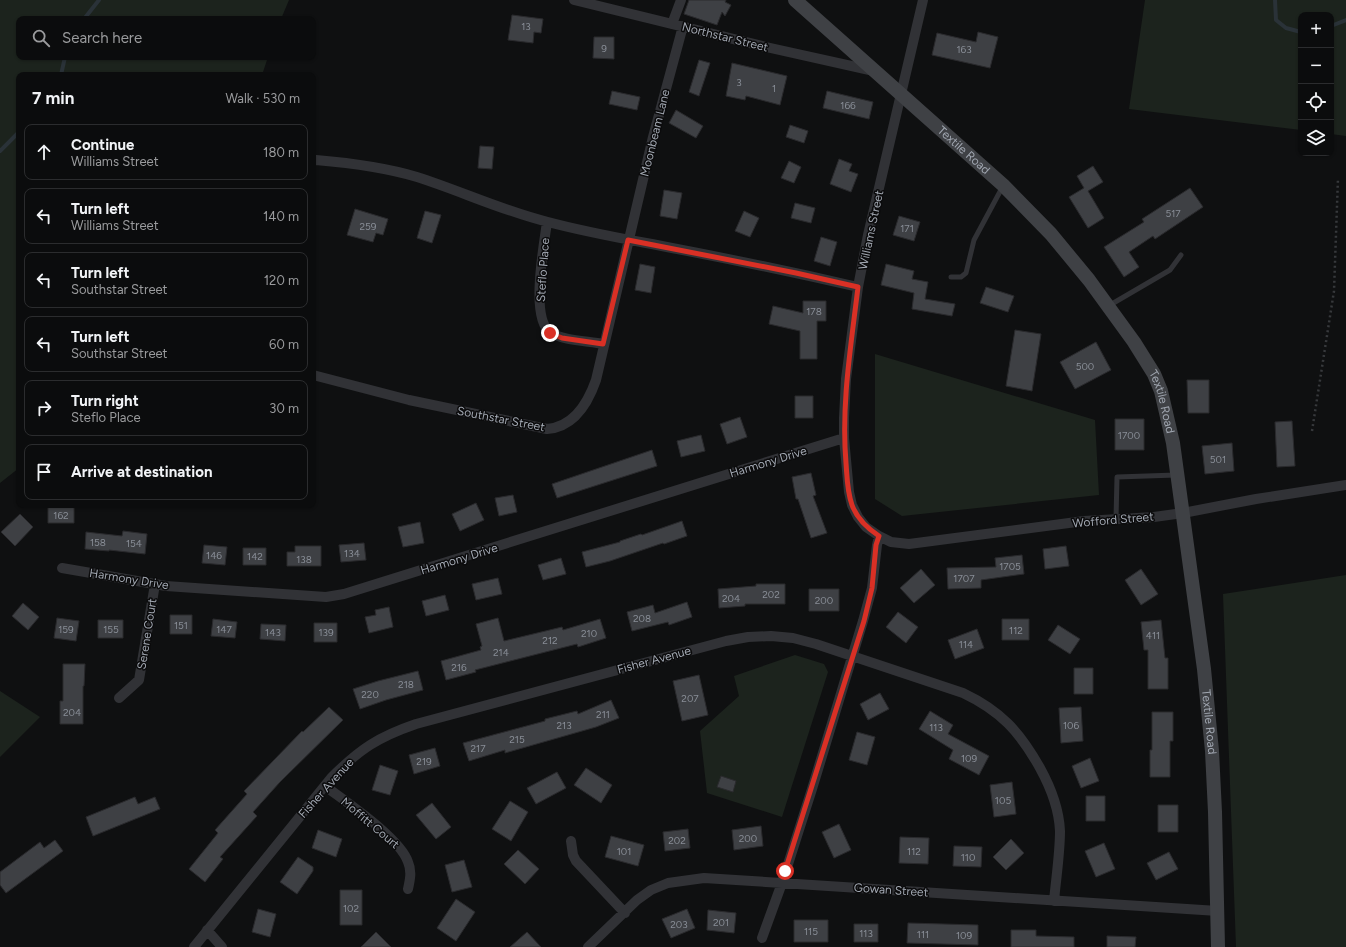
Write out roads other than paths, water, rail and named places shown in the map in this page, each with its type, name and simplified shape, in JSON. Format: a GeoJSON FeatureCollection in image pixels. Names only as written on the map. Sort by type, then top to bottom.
{"type":"FeatureCollection","features":[{"type":"Feature","properties":{"kind":"street","name":"Northstar Street"},"geometry":{"type":"LineString","coordinates":[[574,0],[876,71]]}},
{"type":"Feature","properties":{"kind":"street"},"geometry":{"type":"LineString","coordinates":[[672,24],[681,0]]}},
{"type":"Feature","properties":{"kind":"street","name":"Textile Road"},"geometry":{"type":"LineString","coordinates":[[795,0],[1003,185],[1051,234],[1109,306],[1154,374],[1161,391],[1173,443],[1204,669],[1212,751],[1218,947]]}},
{"type":"Feature","properties":{"kind":"street","name":"Williams Street"},"geometry":{"type":"LineString","coordinates":[[879,536],[866,527],[858,517],[852,505],[847,479],[844,438],[846,379],[858,287],[868,235],[923,0]]}},
{"type":"Feature","properties":{"kind":"street","name":"Moonbeam Lane"},"geometry":{"type":"LineString","coordinates":[[628,240],[653,137],[683,26]]}},
{"type":"Feature","properties":{"kind":"street"},"geometry":{"type":"LineString","coordinates":[[316,160],[354,163],[418,177],[547,222],[601,235],[796,273],[858,287]]}},
{"type":"Feature","properties":{"kind":"street","name":"Steflo Place"},"geometry":{"type":"LineString","coordinates":[[547,222],[539,290],[540,317],[544,327],[550,333],[562,338],[603,344]]}},
{"type":"Feature","properties":{"kind":"street","name":"Southstar Street"},"geometry":{"type":"LineString","coordinates":[[316,376],[416,402],[500,420],[547,429],[564,424],[576,416],[589,399],[596,380],[628,240]]}},
{"type":"Feature","properties":{"kind":"street","name":"Harmony Drive"},"geometry":{"type":"LineString","coordinates":[[62,568],[155,584],[326,597],[344,594],[844,438]]}},
{"type":"Feature","properties":{"kind":"street","name":"Wofford Street"},"geometry":{"type":"LineString","coordinates":[[879,536],[891,542],[909,544],[1076,522],[1154,517],[1346,485]]}},
{"type":"Feature","properties":{"kind":"street"},"geometry":{"type":"LineString","coordinates":[[762,938],[782,883],[864,621],[872,588],[876,545],[879,536]]}},
{"type":"Feature","properties":{"kind":"street","name":"Serene Court"},"geometry":{"type":"LineString","coordinates":[[119,698],[139,680],[155,584]]}},
{"type":"Feature","properties":{"kind":"street","name":"Fisher Avenue"},"geometry":{"type":"LineString","coordinates":[[194,947],[325,786],[350,759],[370,744],[398,730],[431,720],[726,641],[748,637],[771,636],[794,638],[816,644],[963,693],[986,705],[1001,716],[1028,746],[1050,786],[1057,808],[1060,831],[1054,901]]}},
{"type":"Feature","properties":{"kind":"street","name":"Moffitt Court"},"geometry":{"type":"LineString","coordinates":[[325,786],[375,825],[401,848],[409,862],[411,873],[408,889]]}},
{"type":"Feature","properties":{"kind":"street"},"geometry":{"type":"LineString","coordinates":[[571,841],[573,855],[576,861],[625,913]]}},
{"type":"Feature","properties":{"kind":"street","name":"Gowan Street"},"geometry":{"type":"LineString","coordinates":[[588,947],[637,900],[651,890],[668,883],[704,878],[1218,911]]}},
{"type":"Feature","properties":{"kind":"street"},"geometry":{"type":"LineString","coordinates":[[207,930],[222,947]]}},
{"type":"Feature","properties":{"kind":"lane"},"geometry":{"type":"LineString","coordinates":[[951,277],[961,277],[966,273],[974,240],[1003,185]]}},
{"type":"Feature","properties":{"kind":"lane"},"geometry":{"type":"LineString","coordinates":[[1109,306],[1170,270],[1181,255]]}},
{"type":"Feature","properties":{"kind":"lane"},"geometry":{"type":"LineString","coordinates":[[1116,519],[1117,478],[1177,474]]}},
{"type":"Feature","properties":{"kind":"waterway"},"geometry":{"type":"LineString","coordinates":[[86,16],[99,0]]}},
{"type":"Feature","properties":{"kind":"waterway"},"geometry":{"type":"LineString","coordinates":[[1275,0],[1276,20],[1286,28],[1298,31]]}},
{"type":"Feature","properties":{"kind":"waterway"},"geometry":{"type":"LineString","coordinates":[[1334,25],[1346,20]]}},
{"type":"Feature","properties":{"kind":"waterway"},"geometry":{"type":"LineString","coordinates":[[62,72],[64,60]]}},
{"type":"Feature","properties":{"kind":"waterway"},"geometry":{"type":"LineString","coordinates":[[0,151],[16,135]]}}]}
